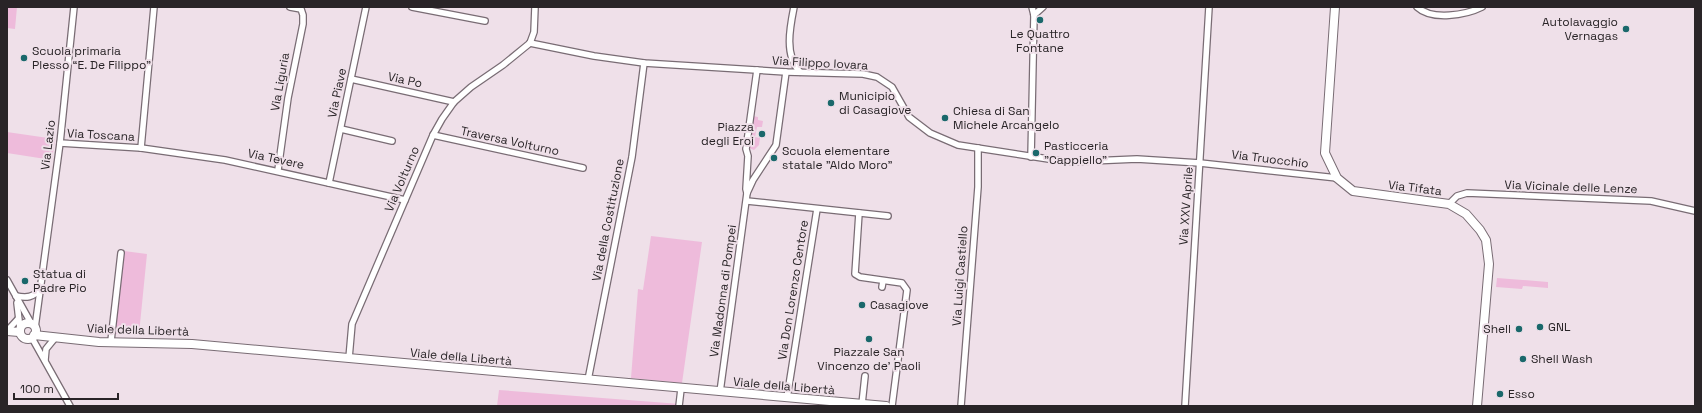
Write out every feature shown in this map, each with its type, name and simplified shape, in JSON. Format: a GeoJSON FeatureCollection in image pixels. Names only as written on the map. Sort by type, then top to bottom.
{"type":"FeatureCollection","features":[{"type":"Feature","properties":{"kind":"street","name":"Via Lazio"},"geometry":{"type":"LineString","coordinates":[[33,331],[42,284],[60,143],[74,7]]}},
{"type":"Feature","properties":{"kind":"street"},"geometry":{"type":"LineString","coordinates":[[141,148],[154,7]]}},
{"type":"Feature","properties":{"kind":"street","name":"Via Liguria"},"geometry":{"type":"LineString","coordinates":[[278,170],[288,98],[303,24],[301,9],[290,7]]}},
{"type":"Feature","properties":{"kind":"street","name":"Via Piave"},"geometry":{"type":"LineString","coordinates":[[329,183],[366,7]]}},
{"type":"Feature","properties":{"kind":"street"},"geometry":{"type":"LineString","coordinates":[[412,7],[485,21]]}},
{"type":"Feature","properties":{"kind":"street"},"geometry":{"type":"LineString","coordinates":[[530,43],[534,32],[535,7]]}},
{"type":"Feature","properties":{"kind":"street"},"geometry":{"type":"LineString","coordinates":[[794,7],[790,29],[792,61],[800,72]]}},
{"type":"Feature","properties":{"kind":"street"},"geometry":{"type":"LineString","coordinates":[[1031,157],[1034,15],[1032,7]]}},
{"type":"Feature","properties":{"kind":"street"},"geometry":{"type":"LineString","coordinates":[[1034,15],[1043,7]]}},
{"type":"Feature","properties":{"kind":"street","name":"Via XXV Aprile"},"geometry":{"type":"LineString","coordinates":[[1185,406],[1209,7]]}},
{"type":"Feature","properties":{"kind":"street","name":"Via Tifata"},"geometry":{"type":"LineString","coordinates":[[1335,7],[1325,153],[1337,178],[1354,191],[1449,204],[1466,214],[1474,222],[1486,240],[1489,264],[1477,406]]}},
{"type":"Feature","properties":{"kind":"street"},"geometry":{"type":"LineString","coordinates":[[1417,7],[1423,12],[1447,15],[1464,13],[1482,7]]}},
{"type":"Feature","properties":{"kind":"street","name":"Via Filippo Iovara"},"geometry":{"type":"LineString","coordinates":[[530,43],[594,56],[644,63],[786,72],[863,74],[877,78],[892,88],[909,117],[930,133],[958,145],[1068,162],[1137,159],[1200,162]]}},
{"type":"Feature","properties":{"kind":"street","name":"Via Volturno"},"geometry":{"type":"LineString","coordinates":[[349,358],[352,324],[432,135],[454,102],[530,43]]}},
{"type":"Feature","properties":{"kind":"street","name":"Via della Costituzione"},"geometry":{"type":"LineString","coordinates":[[588,380],[632,157],[644,63]]}},
{"type":"Feature","properties":{"kind":"street"},"geometry":{"type":"LineString","coordinates":[[748,193],[746,189],[748,156],[746,149],[757,70]]}},
{"type":"Feature","properties":{"kind":"street"},"geometry":{"type":"LineString","coordinates":[[748,193],[753,180],[776,145],[786,72]]}},
{"type":"Feature","properties":{"kind":"street","name":"Via Po"},"geometry":{"type":"LineString","coordinates":[[351,79],[454,102]]}},
{"type":"Feature","properties":{"kind":"street"},"geometry":{"type":"LineString","coordinates":[[341,129],[392,140]]}},
{"type":"Feature","properties":{"kind":"street","name":"Traversa Volturno"},"geometry":{"type":"LineString","coordinates":[[432,135],[583,168]]}},
{"type":"Feature","properties":{"kind":"street","name":"Via Toscana"},"geometry":{"type":"LineString","coordinates":[[60,143],[141,148]]}},
{"type":"Feature","properties":{"kind":"street","name":"Via Tevere"},"geometry":{"type":"LineString","coordinates":[[141,148],[225,160],[278,170],[405,200]]}},
{"type":"Feature","properties":{"kind":"street","name":"Via Luigi Castiello"},"geometry":{"type":"LineString","coordinates":[[961,406],[978,187],[978,148]]}},
{"type":"Feature","properties":{"kind":"street","name":"Via Truocchio"},"geometry":{"type":"LineString","coordinates":[[1200,162],[1337,178]]}},
{"type":"Feature","properties":{"kind":"street","name":"Via Madonna di Pompei"},"geometry":{"type":"LineString","coordinates":[[720,392],[748,193]]}},
{"type":"Feature","properties":{"kind":"street","name":"Via Vicinale delle Lenze"},"geometry":{"type":"LineString","coordinates":[[1449,204],[1457,196],[1467,193],[1651,201],[1695,211]]}},
{"type":"Feature","properties":{"kind":"street"},"geometry":{"type":"LineString","coordinates":[[747,201],[888,216]]}},
{"type":"Feature","properties":{"kind":"street","name":"Via Don Lorenzo Centore"},"geometry":{"type":"LineString","coordinates":[[787,398],[816,209]]}},
{"type":"Feature","properties":{"kind":"street"},"geometry":{"type":"LineString","coordinates":[[859,213],[855,274],[883,284],[902,283],[906,286],[908,294],[892,406]]}},
{"type":"Feature","properties":{"kind":"street"},"geometry":{"type":"LineString","coordinates":[[111,342],[121,254]]}},
{"type":"Feature","properties":{"kind":"street"},"geometry":{"type":"LineString","coordinates":[[7,280],[33,331],[45,362],[70,406]]}},
{"type":"Feature","properties":{"kind":"street"},"geometry":{"type":"LineString","coordinates":[[16,296],[31,297],[37,293],[42,284]]}},
{"type":"Feature","properties":{"kind":"street"},"geometry":{"type":"LineString","coordinates":[[16,296],[19,311],[18,319],[20,330]]}},
{"type":"Feature","properties":{"kind":"street"},"geometry":{"type":"LineString","coordinates":[[7,331],[18,319]]}},
{"type":"Feature","properties":{"kind":"street"},"geometry":{"type":"LineString","coordinates":[[20,330],[25,323],[33,331]]}},
{"type":"Feature","properties":{"kind":"street","name":"Viale della Libertà"},"geometry":{"type":"LineString","coordinates":[[7,331],[20,330],[24,338],[33,331],[55,338],[111,342],[192,344],[681,389],[886,406]]}},
{"type":"Feature","properties":{"kind":"street"},"geometry":{"type":"LineString","coordinates":[[45,362],[44,354],[46,349],[55,338]]}},
{"type":"Feature","properties":{"kind":"street"},"geometry":{"type":"LineString","coordinates":[[862,404],[865,376]]}},
{"type":"Feature","properties":{"kind":"street"},"geometry":{"type":"LineString","coordinates":[[679,406],[681,389]]}},
{"type":"Feature","properties":{"kind":"shaded area"},"geometry":{"type":"Polygon","coordinates":[[[7,7],[17,7],[15,29],[7,28],[7,7]]]}},
{"type":"Feature","properties":{"kind":"shaded area"},"geometry":{"type":"Polygon","coordinates":[[[753,116],[758,117],[758,120],[763,121],[762,127],[757,127],[755,137],[760,138],[759,145],[754,150],[749,148],[753,116]]]}},
{"type":"Feature","properties":{"kind":"shaded area"},"geometry":{"type":"Polygon","coordinates":[[[7,132],[55,139],[52,160],[7,153],[7,132]]]}},
{"type":"Feature","properties":{"kind":"shaded area"},"geometry":{"type":"Polygon","coordinates":[[[651,236],[702,242],[682,383],[631,378],[638,289],[643,290],[651,236]]]}},
{"type":"Feature","properties":{"kind":"shaded area"},"geometry":{"type":"Polygon","coordinates":[[[124,251],[147,254],[139,334],[115,334],[124,251]]]}},
{"type":"Feature","properties":{"kind":"shaded area"},"geometry":{"type":"Polygon","coordinates":[[[1497,278],[1548,282],[1548,288],[1523,286],[1522,289],[1496,287],[1497,278]]]}},
{"type":"Feature","properties":{"kind":"shaded area"},"geometry":{"type":"Polygon","coordinates":[[[499,390],[680,404],[679,406],[497,406],[499,390]]]}},
{"type":"Feature","properties":{"kind":"place","name":"Le Quattro Fontane"},"geometry":{"type":"Point","coordinates":[1040,20]}},
{"type":"Feature","properties":{"kind":"place","name":"Autolavaggio Vernagas"},"geometry":{"type":"Point","coordinates":[1626,29]}},
{"type":"Feature","properties":{"kind":"place","name":"Scuola primaria Plesso “E. De Filippo”"},"geometry":{"type":"Point","coordinates":[24,58]}},
{"type":"Feature","properties":{"kind":"place","name":"Municipio di Casagiove"},"geometry":{"type":"Point","coordinates":[831,103]}},
{"type":"Feature","properties":{"kind":"place","name":"Chiesa di San Michele Arcangelo"},"geometry":{"type":"Point","coordinates":[945,118]}},
{"type":"Feature","properties":{"kind":"place","name":"Piazza degli Eroi"},"geometry":{"type":"Point","coordinates":[762,134]}},
{"type":"Feature","properties":{"kind":"place","name":"Pasticceria \"Cappiello\""},"geometry":{"type":"Point","coordinates":[1036,153]}},
{"type":"Feature","properties":{"kind":"place","name":"Scuola elementare statale \"Aldo Moro\""},"geometry":{"type":"Point","coordinates":[774,158]}},
{"type":"Feature","properties":{"kind":"place","name":"Statua di Padre Pio"},"geometry":{"type":"Point","coordinates":[25,281]}},
{"type":"Feature","properties":{"kind":"place","name":"Casagiove"},"geometry":{"type":"Point","coordinates":[862,305]}},
{"type":"Feature","properties":{"kind":"place","name":"GNL"},"geometry":{"type":"Point","coordinates":[1540,327]}},
{"type":"Feature","properties":{"kind":"place","name":"Shell"},"geometry":{"type":"Point","coordinates":[1519,329]}},
{"type":"Feature","properties":{"kind":"place","name":"Piazzale San Vincenzo de' Paoli"},"geometry":{"type":"Point","coordinates":[869,339]}},
{"type":"Feature","properties":{"kind":"place","name":"Shell Wash"},"geometry":{"type":"Point","coordinates":[1523,359]}},
{"type":"Feature","properties":{"kind":"place","name":"Esso"},"geometry":{"type":"Point","coordinates":[1500,394]}}]}
